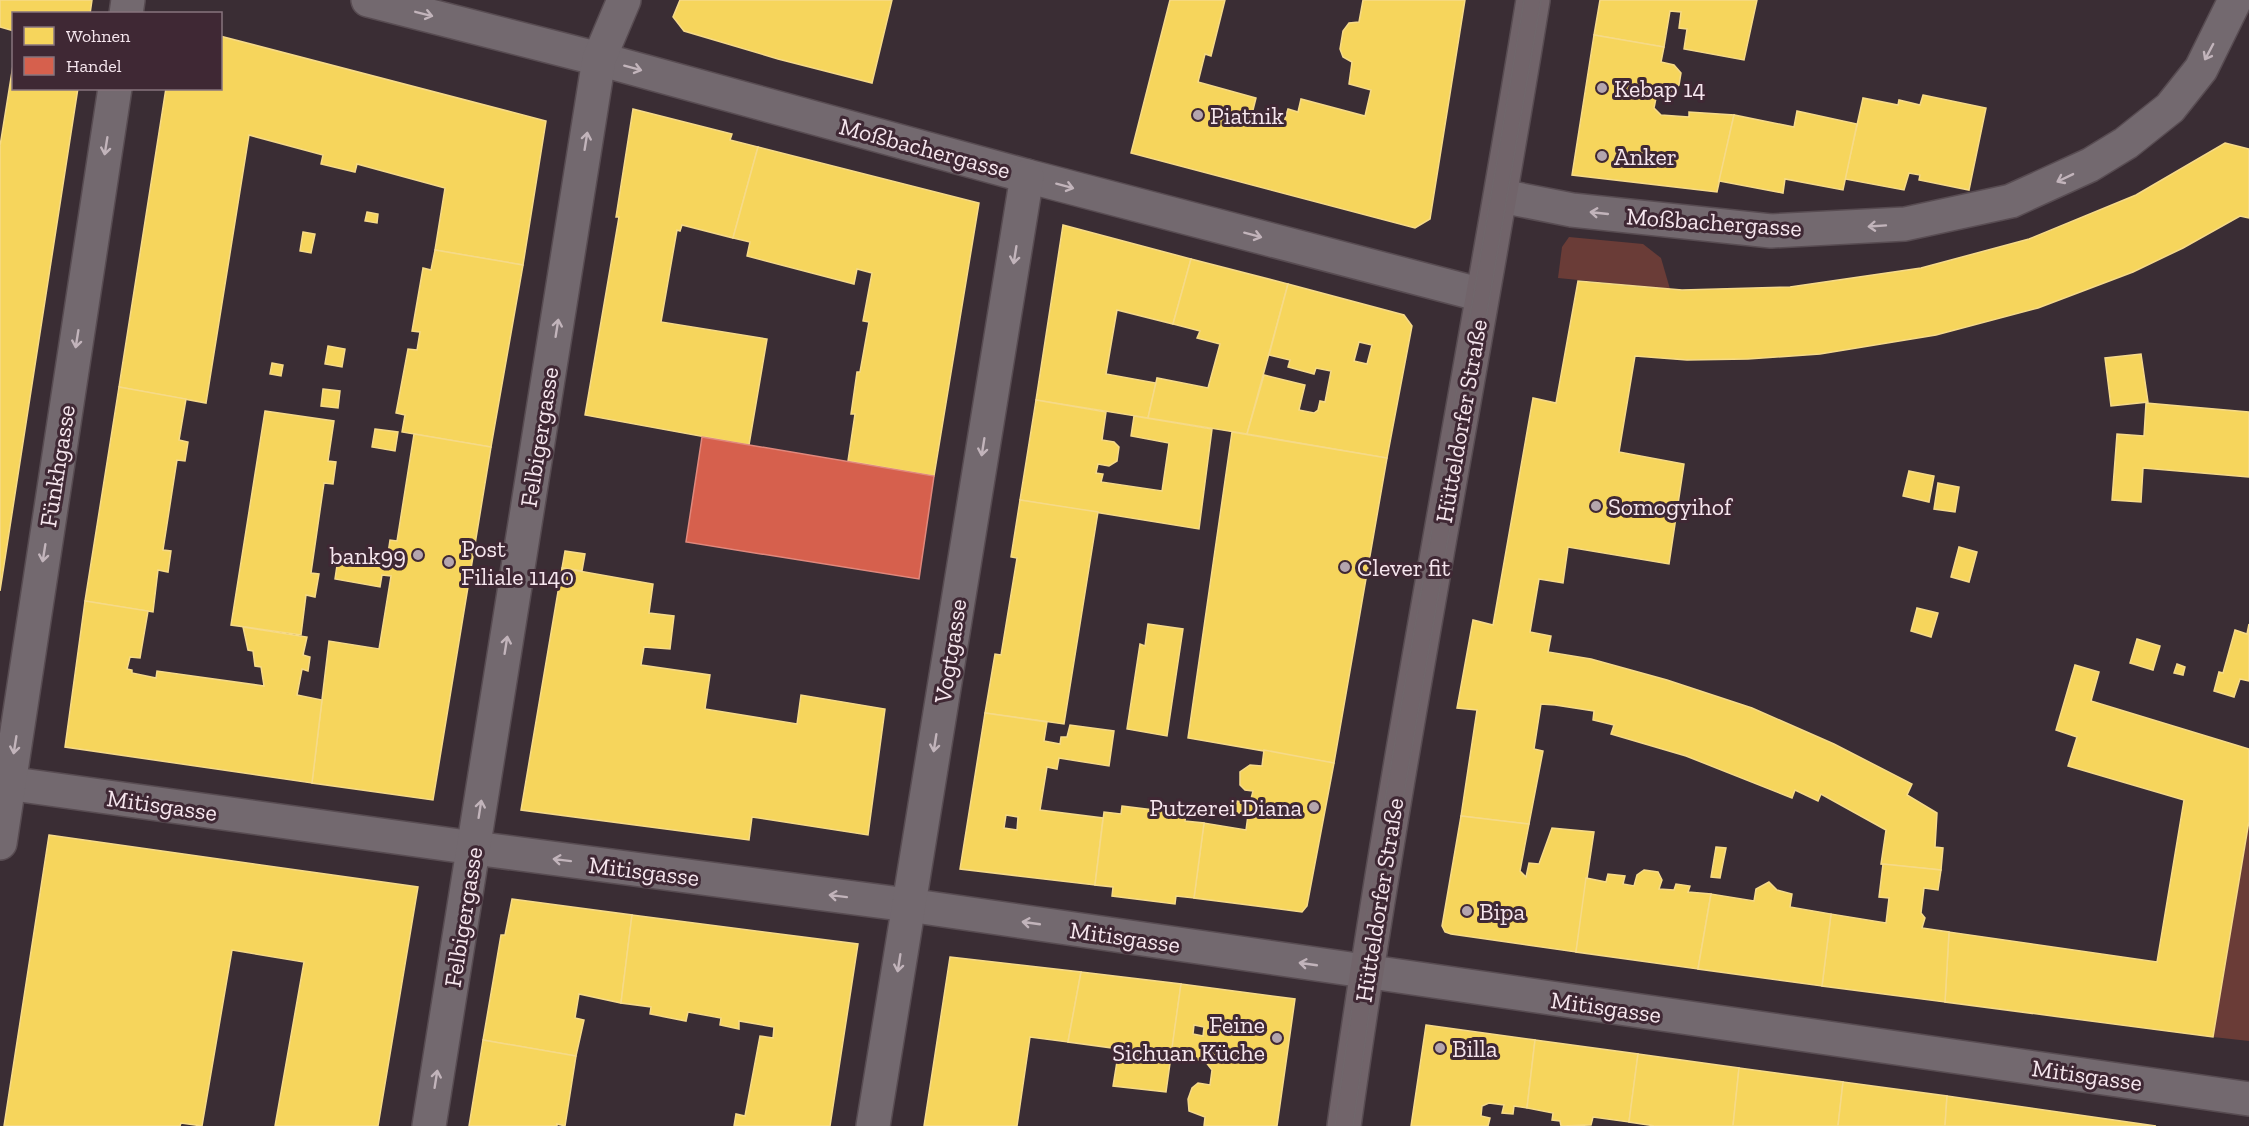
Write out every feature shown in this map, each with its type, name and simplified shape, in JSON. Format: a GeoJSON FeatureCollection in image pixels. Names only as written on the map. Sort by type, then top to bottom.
{"type":"FeatureCollection","features":[{"type":"Feature","properties":{"kind":"main road","name":"Hütteldorfer Straße"},"geometry":{"type":"LineString","coordinates":[[1344,1126],[1365,972],[1501,196],[1533,0]]}},
{"type":"Feature","properties":{"kind":"street","name":"Moßbachergasse"},"geometry":{"type":"LineString","coordinates":[[368,0],[599,59],[1028,176],[1482,295]]}},
{"type":"Feature","properties":{"kind":"street","name":"Felbigergasse"},"geometry":{"type":"LineString","coordinates":[[429,1126],[599,59],[624,0]]}},
{"type":"Feature","properties":{"kind":"street","name":"Moßbachergasse"},"geometry":{"type":"LineString","coordinates":[[1501,196],[1572,210],[1771,231],[1905,224],[2011,201],[2090,165],[2126,143],[2170,108],[2201,69],[2235,0]]}},
{"type":"Feature","properties":{"kind":"street","name":"Fünkhgasse"},"geometry":{"type":"LineString","coordinates":[[0,843],[5,782],[115,90]]}},
{"type":"Feature","properties":{"kind":"street","name":"Vogtgasse"},"geometry":{"type":"LineString","coordinates":[[873,1126],[1028,176]]}},
{"type":"Feature","properties":{"kind":"street","name":"Mitisgasse"},"geometry":{"type":"LineString","coordinates":[[5,782],[474,848],[908,905],[2249,1099]]}},
{"type":"Feature","properties":{"kind":"shaded area"},"geometry":{"type":"Polygon","coordinates":[[[1569,237],[1643,244],[1661,258],[1670,289],[1558,278],[1562,247],[1569,237]]]}},
{"type":"Feature","properties":{"kind":"shaded area"},"geometry":{"type":"Polygon","coordinates":[[[2249,821],[2249,1041],[2213,1037],[2249,821]]]}},
{"type":"Feature","properties":{"kind":"building: Wohnen"},"geometry":{"type":"Polygon","coordinates":[[[0,0],[92,0],[90,12],[12,12],[12,30],[0,27],[0,0]]]}},
{"type":"Feature","properties":{"kind":"building: Wohnen"},"geometry":{"type":"Polygon","coordinates":[[[680,0],[892,0],[872,83],[778,59],[684,31],[673,17],[680,0]]]}},
{"type":"Feature","properties":{"kind":"building: Wohnen","name":"Piatnik"},"geometry":{"type":"Polygon","coordinates":[[[1170,0],[1225,0],[1211,56],[1205,54],[1198,82],[1256,98],[1252,114],[1284,122],[1288,109],[1298,112],[1301,99],[1365,116],[1371,90],[1349,84],[1352,62],[1343,57],[1340,49],[1343,31],[1349,23],[1359,22],[1363,0],[1465,0],[1430,219],[1415,228],[1131,153],[1170,0]]]}},
{"type":"Feature","properties":{"kind":"building: Wohnen"},"geometry":{"type":"Polygon","coordinates":[[[1600,0],[1757,0],[1744,60],[1684,49],[1687,29],[1679,28],[1681,12],[1670,11],[1664,47],[1594,35],[1600,0]]]}},
{"type":"Feature","properties":{"kind":"building: Wohnen"},"geometry":{"type":"Polygon","coordinates":[[[1594,35],[1664,47],[1661,62],[1674,65],[1681,73],[1679,85],[1670,92],[1664,91],[1663,98],[1656,98],[1654,108],[1661,115],[1689,117],[1689,112],[1734,115],[1717,192],[1572,175],[1594,35]]]}},
{"type":"Feature","properties":{"kind":"building: Wohnen"},"geometry":{"type":"Polygon","coordinates":[[[222,37],[546,121],[523,265],[435,250],[445,188],[357,164],[355,172],[321,164],[323,155],[249,135],[206,403],[119,387],[166,90],[222,90],[222,37]]]}},
{"type":"Feature","properties":{"kind":"building: Wohnen"},"geometry":{"type":"Polygon","coordinates":[[[12,71],[12,90],[78,90],[0,591],[0,146],[12,71]]]}},
{"type":"Feature","properties":{"kind":"building: Wohnen"},"geometry":{"type":"Polygon","coordinates":[[[1923,95],[1986,108],[1969,190],[1919,180],[1920,175],[1909,173],[1904,190],[1845,179],[1863,98],[1898,105],[1899,100],[1920,105],[1923,95]]]}},
{"type":"Feature","properties":{"kind":"building: Wohnen"},"geometry":{"type":"Polygon","coordinates":[[[633,109],[732,134],[730,140],[758,147],[733,238],[682,225],[680,231],[677,230],[661,322],[767,339],[749,445],[585,415],[619,217],[616,217],[633,109]]]}},
{"type":"Feature","properties":{"kind":"building: Wohnen"},"geometry":{"type":"Polygon","coordinates":[[[1797,111],[1857,124],[1843,190],[1785,179],[1783,193],[1719,181],[1734,115],[1794,127],[1797,111]]]}},
{"type":"Feature","properties":{"kind":"building: Wohnen","name":"Somogyihof"},"geometry":{"type":"Polygon","coordinates":[[[2225,143],[2249,149],[2249,218],[2240,216],[2183,248],[2133,272],[2038,308],[1936,335],[1820,354],[1687,360],[1635,356],[1619,452],[1684,464],[1669,564],[1568,547],[1563,583],[1539,579],[1530,632],[1551,636],[1548,652],[1591,659],[1667,680],[1752,708],[1834,744],[1912,784],[1907,795],[1937,813],[1935,847],[1943,848],[1941,870],[1881,864],[1886,830],[1821,794],[1818,801],[1795,790],[1792,798],[1686,756],[1611,734],[1614,725],[1593,720],[1594,711],[1555,705],[1541,704],[1534,749],[1543,751],[1529,824],[1461,816],[1477,710],[1457,708],[1473,620],[1493,625],[1533,398],[1556,403],[1578,281],[1682,290],[1790,287],[1921,268],[2029,239],[2136,195],[2225,143]]]}},
{"type":"Feature","properties":{"kind":"building: Wohnen"},"geometry":{"type":"Polygon","coordinates":[[[758,147],[979,203],[934,476],[848,461],[855,414],[851,414],[857,372],[860,372],[869,322],[863,321],[872,273],[857,269],[854,284],[747,256],[750,242],[733,238],[758,147]]]}},
{"type":"Feature","properties":{"kind":"building: Wohnen"},"geometry":{"type":"Polygon","coordinates":[[[367,212],[378,214],[377,223],[365,221],[367,212]]]}},
{"type":"Feature","properties":{"kind":"building: Wohnen"},"geometry":{"type":"Polygon","coordinates":[[[1063,225],[1191,259],[1173,324],[1117,310],[1106,374],[1156,383],[1148,418],[1036,400],[1063,225]]]}},
{"type":"Feature","properties":{"kind":"building: Wohnen"},"geometry":{"type":"Polygon","coordinates":[[[303,232],[315,234],[311,253],[300,251],[303,232]]]}},
{"type":"Feature","properties":{"kind":"building: Wohnen"},"geometry":{"type":"Polygon","coordinates":[[[435,250],[523,265],[491,447],[402,432],[405,415],[396,413],[408,349],[417,350],[420,332],[412,331],[423,268],[431,270],[435,250]]]}},
{"type":"Feature","properties":{"kind":"building: Wohnen"},"geometry":{"type":"Polygon","coordinates":[[[1191,259],[1288,284],[1247,434],[1148,418],[1157,378],[1208,388],[1220,344],[1197,338],[1200,331],[1173,324],[1191,259]]]}},
{"type":"Feature","properties":{"kind":"building: Wohnen"},"geometry":{"type":"Polygon","coordinates":[[[1288,284],[1404,315],[1412,326],[1387,458],[1247,434],[1264,375],[1305,385],[1299,410],[1314,413],[1318,410],[1320,401],[1325,402],[1331,371],[1316,368],[1314,374],[1288,367],[1290,360],[1269,355],[1288,284]],[[1359,342],[1354,361],[1367,364],[1372,345],[1359,342]]]}},
{"type":"Feature","properties":{"kind":"building: Wohnen"},"geometry":{"type":"Polygon","coordinates":[[[328,346],[345,349],[342,367],[325,364],[328,346]]]}},
{"type":"Feature","properties":{"kind":"building: Wohnen"},"geometry":{"type":"Polygon","coordinates":[[[2141,354],[2148,402],[2111,406],[2105,358],[2141,354]]]}},
{"type":"Feature","properties":{"kind":"building: Wohnen"},"geometry":{"type":"Polygon","coordinates":[[[272,363],[283,365],[281,376],[270,374],[272,363]]]}},
{"type":"Feature","properties":{"kind":"building: Wohnen"},"geometry":{"type":"Polygon","coordinates":[[[119,387],[186,399],[179,440],[188,442],[185,461],[177,460],[163,550],[171,551],[168,572],[158,570],[153,612],[85,601],[119,387]]]}},
{"type":"Feature","properties":{"kind":"building: Wohnen"},"geometry":{"type":"Polygon","coordinates":[[[323,389],[340,391],[338,408],[321,406],[323,389]]]}},
{"type":"Feature","properties":{"kind":"building: Wohnen"},"geometry":{"type":"Polygon","coordinates":[[[1036,400],[1106,412],[1102,440],[1114,442],[1119,447],[1117,461],[1109,466],[1098,464],[1096,473],[1103,474],[1101,482],[1162,491],[1169,443],[1131,436],[1134,416],[1212,429],[1199,529],[1020,500],[1036,400]]]}},
{"type":"Feature","properties":{"kind":"building: Wohnen"},"geometry":{"type":"Polygon","coordinates":[[[2146,403],[2249,412],[2249,477],[2143,468],[2141,502],[2112,500],[2117,434],[2144,436],[2146,403]]]}},
{"type":"Feature","properties":{"kind":"building: Wohnen"},"geometry":{"type":"Polygon","coordinates":[[[265,411],[334,421],[328,461],[336,462],[333,484],[324,483],[311,573],[319,574],[315,597],[306,595],[301,635],[231,625],[265,411]]]}},
{"type":"Feature","properties":{"kind":"building: Wohnen"},"geometry":{"type":"Polygon","coordinates":[[[375,429],[398,432],[395,451],[372,447],[375,429]]]}},
{"type":"Feature","properties":{"kind":"building: Wohnen"},"geometry":{"type":"Polygon","coordinates":[[[1232,432],[1387,458],[1334,763],[1188,738],[1232,432]]]}},
{"type":"Feature","properties":{"kind":"building: Wohnen"},"geometry":{"type":"Polygon","coordinates":[[[414,434],[491,447],[433,800],[312,783],[329,641],[379,649],[391,576],[382,575],[380,587],[335,579],[339,552],[387,560],[390,540],[397,541],[414,434]]]}},
{"type":"Feature","properties":{"kind":"building: Wohnen"},"geometry":{"type":"Polygon","coordinates":[[[1909,471],[1934,476],[1929,502],[1903,496],[1909,471]]]}},
{"type":"Feature","properties":{"kind":"building: Wohnen"},"geometry":{"type":"Polygon","coordinates":[[[1938,483],[1959,487],[1955,512],[1934,509],[1938,483]]]}},
{"type":"Feature","properties":{"kind":"building: Wohnen"},"geometry":{"type":"Polygon","coordinates":[[[1020,500],[1098,512],[1064,724],[985,713],[995,654],[1001,655],[1017,558],[1011,557],[1020,500]]]}},
{"type":"Feature","properties":{"kind":"building: Wohnen"},"geometry":{"type":"Polygon","coordinates":[[[1959,547],[1977,552],[1969,582],[1951,577],[1959,547]]]}},
{"type":"Feature","properties":{"kind":"building: Wohnen"},"geometry":{"type":"Polygon","coordinates":[[[565,551],[585,554],[582,571],[562,568],[565,551]]]}},
{"type":"Feature","properties":{"kind":"building: Wohnen"},"geometry":{"type":"Polygon","coordinates":[[[562,568],[653,584],[649,613],[674,616],[670,649],[644,647],[641,665],[710,675],[705,709],[797,724],[801,695],[885,709],[868,835],[752,817],[749,840],[521,810],[562,568]]]}},
{"type":"Feature","properties":{"kind":"building: Wohnen"},"geometry":{"type":"Polygon","coordinates":[[[85,601],[148,611],[140,658],[130,657],[127,669],[132,670],[132,673],[156,678],[157,671],[264,686],[261,667],[255,666],[253,651],[248,650],[243,627],[307,637],[303,655],[310,657],[308,671],[302,669],[297,695],[322,700],[312,783],[65,747],[85,601]]]}},
{"type":"Feature","properties":{"kind":"building: Wohnen"},"geometry":{"type":"Polygon","coordinates":[[[1917,608],[1938,613],[1931,637],[1911,631],[1917,608]]]}},
{"type":"Feature","properties":{"kind":"building: Wohnen"},"geometry":{"type":"Polygon","coordinates":[[[1148,624],[1183,629],[1167,736],[1127,729],[1140,644],[1145,646],[1148,624]]]}},
{"type":"Feature","properties":{"kind":"building: Wohnen"},"geometry":{"type":"Polygon","coordinates":[[[2249,624],[2249,681],[2240,679],[2234,697],[2214,691],[2219,672],[2223,673],[2235,630],[2247,634],[2249,624]]]}},
{"type":"Feature","properties":{"kind":"building: Wohnen"},"geometry":{"type":"Polygon","coordinates":[[[2137,639],[2160,646],[2153,670],[2130,663],[2137,639]]]}},
{"type":"Feature","properties":{"kind":"building: Wohnen"},"geometry":{"type":"Polygon","coordinates":[[[2177,664],[2185,667],[2183,675],[2174,673],[2177,664]]]}},
{"type":"Feature","properties":{"kind":"building: Wohnen"},"geometry":{"type":"Polygon","coordinates":[[[2075,665],[2099,672],[2091,701],[2249,749],[2249,821],[2213,1037],[1945,1002],[1949,932],[2157,962],[2184,800],[2068,766],[2077,737],[2056,730],[2075,665]]]}},
{"type":"Feature","properties":{"kind":"building: Wohnen"},"geometry":{"type":"Polygon","coordinates":[[[985,713],[1047,722],[1044,741],[1060,744],[1061,737],[1067,737],[1070,725],[1114,731],[1109,766],[1059,758],[1057,769],[1047,767],[1040,810],[1103,818],[1095,885],[960,869],[985,713]],[[1006,815],[1004,828],[1017,830],[1018,817],[1006,815]]]}},
{"type":"Feature","properties":{"kind":"building: Wohnen"},"geometry":{"type":"Polygon","coordinates":[[[1264,750],[1334,763],[1307,906],[1302,912],[1194,898],[1204,823],[1246,830],[1248,815],[1234,812],[1237,801],[1250,803],[1253,791],[1245,790],[1240,785],[1240,772],[1250,765],[1262,766],[1264,750]]]}},
{"type":"Feature","properties":{"kind":"building: Wohnen"},"geometry":{"type":"Polygon","coordinates":[[[1122,806],[1186,814],[1185,821],[1204,823],[1194,898],[1176,896],[1175,904],[1112,896],[1113,887],[1095,885],[1104,812],[1121,814],[1122,806]]]}},
{"type":"Feature","properties":{"kind":"building: Wohnen"},"geometry":{"type":"Polygon","coordinates":[[[1461,816],[1529,824],[1520,871],[1526,877],[1529,863],[1539,864],[1552,828],[1594,832],[1576,952],[1445,932],[1442,926],[1461,816]]]}},
{"type":"Feature","properties":{"kind":"building: Wohnen"},"geometry":{"type":"Polygon","coordinates":[[[49,835],[418,887],[378,1126],[275,1126],[304,962],[232,950],[202,1126],[181,1123],[180,1126],[4,1126],[49,835]]]}},
{"type":"Feature","properties":{"kind":"building: Wohnen"},"geometry":{"type":"Polygon","coordinates":[[[1716,847],[1726,848],[1720,878],[1711,877],[1716,847]]]}},
{"type":"Feature","properties":{"kind":"building: Wohnen"},"geometry":{"type":"Polygon","coordinates":[[[1883,864],[1941,870],[1938,890],[1924,888],[1921,913],[1925,918],[1922,928],[1949,932],[1945,1002],[1822,986],[1831,914],[1886,923],[1889,898],[1879,897],[1883,864]]]}},
{"type":"Feature","properties":{"kind":"building: Wohnen"},"geometry":{"type":"Polygon","coordinates":[[[1644,870],[1658,872],[1662,880],[1659,889],[1674,890],[1676,884],[1690,886],[1688,892],[1711,894],[1698,969],[1576,952],[1586,878],[1606,882],[1608,874],[1625,876],[1623,884],[1634,886],[1637,875],[1644,870]]]}},
{"type":"Feature","properties":{"kind":"building: Wohnen"},"geometry":{"type":"Polygon","coordinates":[[[1769,882],[1777,890],[1792,894],[1790,907],[1831,914],[1822,986],[1698,969],[1711,894],[1754,901],[1756,889],[1769,882]]]}},
{"type":"Feature","properties":{"kind":"building: Wohnen"},"geometry":{"type":"Polygon","coordinates":[[[512,899],[632,915],[621,1003],[579,994],[575,1018],[584,1020],[576,1056],[483,1040],[501,935],[505,935],[512,899]]]}},
{"type":"Feature","properties":{"kind":"building: Wohnen"},"geometry":{"type":"Polygon","coordinates":[[[632,915],[858,944],[830,1126],[734,1126],[736,1114],[745,1116],[760,1036],[773,1038],[774,1027],[739,1021],[739,1029],[720,1025],[721,1018],[688,1012],[686,1021],[650,1014],[651,1007],[621,1003],[632,915]]]}},
{"type":"Feature","properties":{"kind":"building: Wohnen"},"geometry":{"type":"Polygon","coordinates":[[[950,957],[1081,972],[1068,1042],[1030,1037],[1017,1126],[924,1126],[950,957]]]}},
{"type":"Feature","properties":{"kind":"building: Wohnen"},"geometry":{"type":"Polygon","coordinates":[[[1081,972],[1181,984],[1166,1092],[1113,1086],[1119,1049],[1068,1042],[1081,972]]]}},
{"type":"Feature","properties":{"kind":"building: Wohnen"},"geometry":{"type":"Polygon","coordinates":[[[1181,984],[1295,999],[1277,1126],[1204,1126],[1205,1117],[1189,1111],[1188,1099],[1192,1088],[1198,1083],[1210,1085],[1212,1070],[1205,1061],[1171,1055],[1181,984]],[[1194,1025],[1193,1034],[1203,1036],[1204,1027],[1194,1025]]]}},
{"type":"Feature","properties":{"kind":"building: Wohnen"},"geometry":{"type":"Polygon","coordinates":[[[1426,1025],[1535,1040],[1527,1108],[1514,1106],[1513,1114],[1502,1113],[1504,1105],[1489,1103],[1482,1106],[1481,1116],[1490,1118],[1488,1126],[1411,1126],[1426,1025]]]}},
{"type":"Feature","properties":{"kind":"building: Wohnen"},"geometry":{"type":"Polygon","coordinates":[[[483,1040],[576,1056],[565,1126],[557,1124],[557,1126],[469,1126],[483,1040]]]}},
{"type":"Feature","properties":{"kind":"building: Wohnen"},"geometry":{"type":"Polygon","coordinates":[[[1535,1040],[1638,1054],[1629,1122],[1593,1117],[1591,1125],[1561,1126],[1560,1121],[1552,1120],[1553,1113],[1527,1108],[1535,1040]]]}},
{"type":"Feature","properties":{"kind":"building: Wohnen"},"geometry":{"type":"Polygon","coordinates":[[[1638,1054],[1739,1068],[1733,1126],[1655,1126],[1629,1122],[1638,1054]]]}},
{"type":"Feature","properties":{"kind":"building: Wohnen"},"geometry":{"type":"Polygon","coordinates":[[[1739,1068],[1843,1082],[1838,1126],[1733,1126],[1739,1068]]]}},
{"type":"Feature","properties":{"kind":"building: Wohnen"},"geometry":{"type":"Polygon","coordinates":[[[1843,1082],[1947,1096],[1945,1126],[1838,1126],[1843,1082]]]}},
{"type":"Feature","properties":{"kind":"building: Wohnen"},"geometry":{"type":"Polygon","coordinates":[[[1947,1096],[2156,1126],[1945,1126],[1947,1096]]]}},
{"type":"Feature","properties":{"kind":"building: Handel"},"geometry":{"type":"Polygon","coordinates":[[[702,437],[934,476],[919,579],[686,542],[702,437]]]}},
{"type":"Feature","properties":{"kind":"tram line"},"geometry":{"type":"LineString","coordinates":[[1335,1126],[1378,844],[1524,0]]}},
{"type":"Feature","properties":{"kind":"tram line"},"geometry":{"type":"LineString","coordinates":[[1353,1126],[1384,910],[1541,0]]}},
{"type":"Feature","properties":{"kind":"place","name":"Kebap 14"},"geometry":{"type":"Point","coordinates":[1602,88]}},
{"type":"Feature","properties":{"kind":"place","name":"Piatnik"},"geometry":{"type":"Point","coordinates":[1198,115]}},
{"type":"Feature","properties":{"kind":"place","name":"Anker"},"geometry":{"type":"Point","coordinates":[1602,156]}},
{"type":"Feature","properties":{"kind":"place","name":"Somogyihof"},"geometry":{"type":"Point","coordinates":[1596,506]}},
{"type":"Feature","properties":{"kind":"place","name":"bank99"},"geometry":{"type":"Point","coordinates":[418,555]}},
{"type":"Feature","properties":{"kind":"place","name":"Post Filiale 1140"},"geometry":{"type":"Point","coordinates":[449,562]}},
{"type":"Feature","properties":{"kind":"place","name":"Clever fit"},"geometry":{"type":"Point","coordinates":[1345,567]}},
{"type":"Feature","properties":{"kind":"place","name":"Putzerei Diana"},"geometry":{"type":"Point","coordinates":[1314,807]}},
{"type":"Feature","properties":{"kind":"place","name":"Bipa"},"geometry":{"type":"Point","coordinates":[1467,911]}},
{"type":"Feature","properties":{"kind":"place","name":"Feine Sichuan Küche"},"geometry":{"type":"Point","coordinates":[1277,1038]}},
{"type":"Feature","properties":{"kind":"place","name":"Billa"},"geometry":{"type":"Point","coordinates":[1440,1048]}}]}
